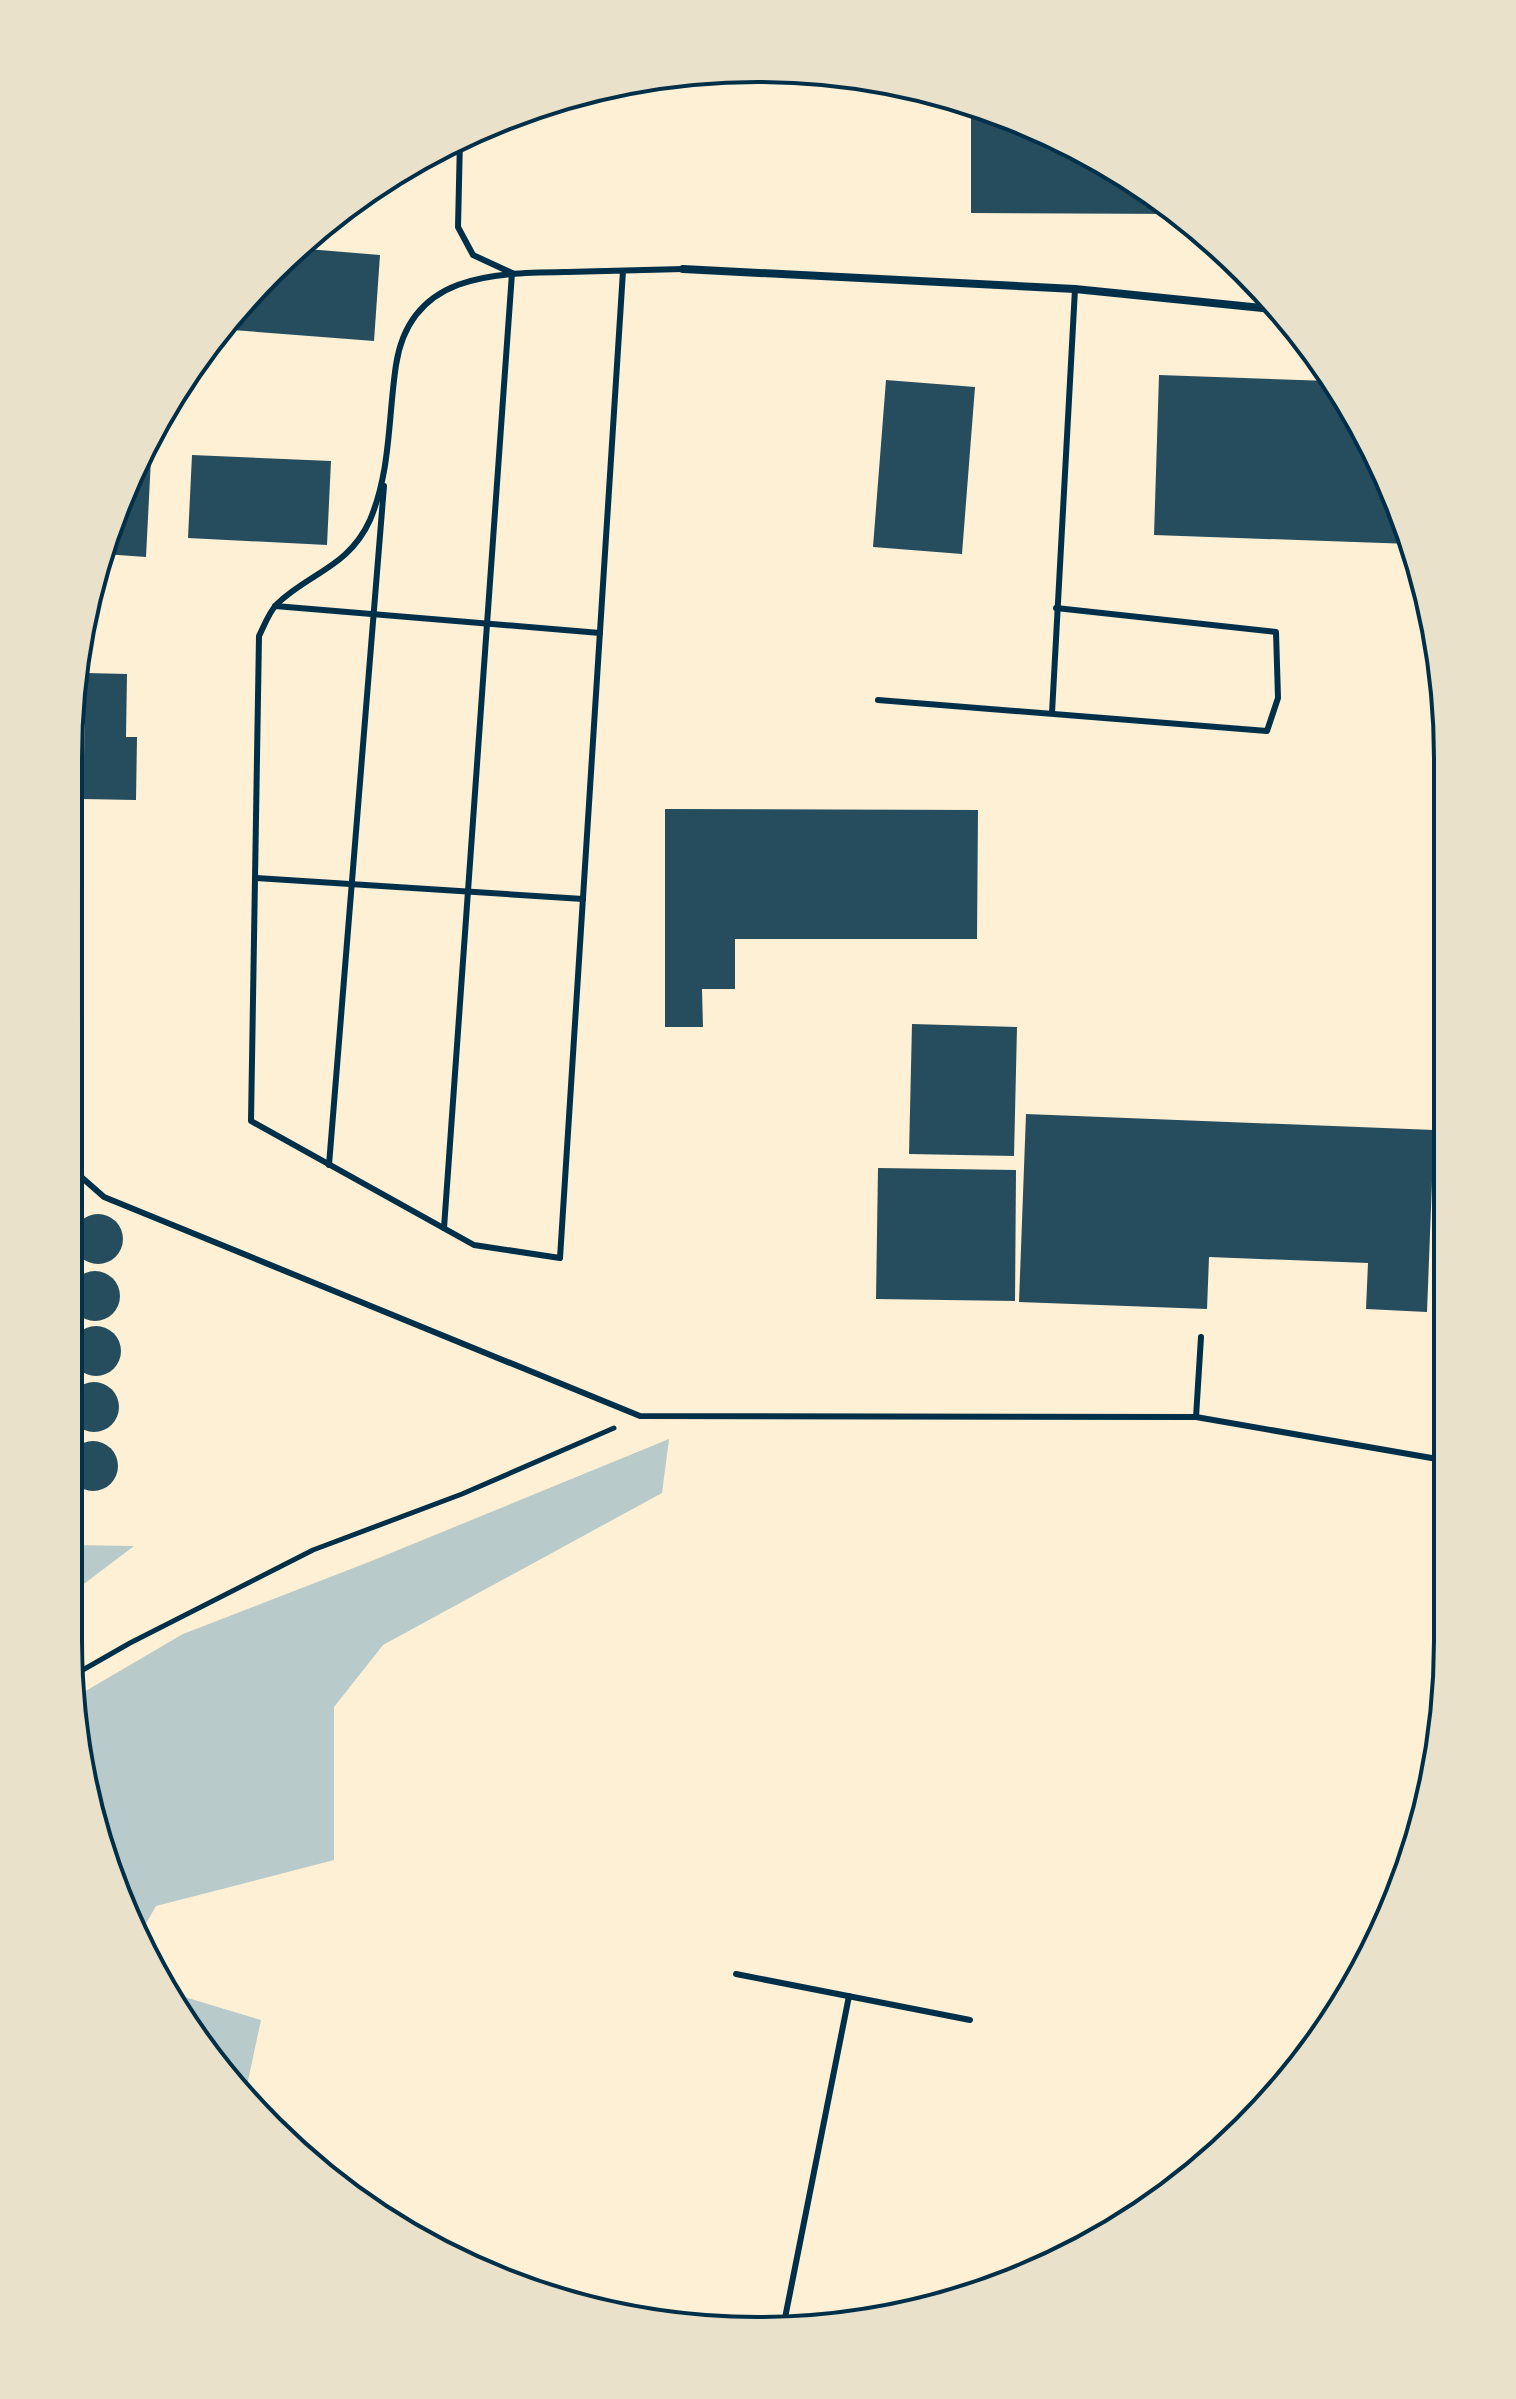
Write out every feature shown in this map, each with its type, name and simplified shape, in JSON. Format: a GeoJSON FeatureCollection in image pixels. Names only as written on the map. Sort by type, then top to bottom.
{"type":"FeatureCollection","features":[{"type":"Feature","properties":{"kind":"street"},"geometry":{"type":"LineString","coordinates":[[683,269],[1075,289],[1262,308]]}},
{"type":"Feature","properties":{"kind":"lane"},"geometry":{"type":"LineString","coordinates":[[460,152],[458,227],[473,255],[512,273]]}},
{"type":"Feature","properties":{"kind":"lane"},"geometry":{"type":"LineString","coordinates":[[329,1165],[396,362],[411,320],[432,298],[473,278],[512,273],[683,269]]}},
{"type":"Feature","properties":{"kind":"lane"},"geometry":{"type":"LineString","coordinates":[[385,477],[369,523],[341,561],[275,606],[259,636],[251,1121],[474,1245],[560,1258],[623,271]]}},
{"type":"Feature","properties":{"kind":"lane"},"geometry":{"type":"LineString","coordinates":[[444,1228],[512,273]]}},
{"type":"Feature","properties":{"kind":"lane"},"geometry":{"type":"LineString","coordinates":[[1052,713],[1075,289]]}},
{"type":"Feature","properties":{"kind":"lane"},"geometry":{"type":"LineString","coordinates":[[275,606],[600,633]]}},
{"type":"Feature","properties":{"kind":"lane"},"geometry":{"type":"LineString","coordinates":[[878,700],[1267,731],[1278,698],[1276,632],[1056,608]]}},
{"type":"Feature","properties":{"kind":"lane"},"geometry":{"type":"LineString","coordinates":[[256,878],[583,899]]}},
{"type":"Feature","properties":{"kind":"lane"},"geometry":{"type":"LineString","coordinates":[[82,1178],[104,1197],[640,1416],[1196,1417],[1434,1458]]}},
{"type":"Feature","properties":{"kind":"lane"},"geometry":{"type":"LineString","coordinates":[[1196,1417],[1201,1337]]}},
{"type":"Feature","properties":{"kind":"lane"},"geometry":{"type":"LineString","coordinates":[[736,1974],[970,2020]]}},
{"type":"Feature","properties":{"kind":"lane"},"geometry":{"type":"LineString","coordinates":[[785,2316],[849,1996]]}},
{"type":"Feature","properties":{"kind":"path"},"geometry":{"type":"LineString","coordinates":[[83,1670],[313,1550],[462,1494],[640,1416]]}},
{"type":"Feature","properties":{"kind":"shaded area"},"geometry":{"type":"Polygon","coordinates":[[[669,1439],[662,1493],[383,1645],[334,1707],[334,1860],[156,1906],[145,1925],[133,1900],[105,1816],[95,1773],[84,1692],[183,1634],[369,1562],[669,1439]]]}},
{"type":"Feature","properties":{"kind":"shaded area"},"geometry":{"type":"Polygon","coordinates":[[[82,1545],[134,1546],[82,1585],[82,1545]]]}},
{"type":"Feature","properties":{"kind":"shaded area"},"geometry":{"type":"Polygon","coordinates":[[[184,1997],[261,2020],[247,2084],[184,1997]]]}},
{"type":"Feature","properties":{"kind":"building"},"geometry":{"type":"Polygon","coordinates":[[[971,117],[1017,133],[1057,152],[1134,196],[1159,214],[971,213],[971,117]]]}},
{"type":"Feature","properties":{"kind":"building"},"geometry":{"type":"Polygon","coordinates":[[[313,249],[380,255],[374,341],[235,330],[313,249]]]}},
{"type":"Feature","properties":{"kind":"building"},"geometry":{"type":"Polygon","coordinates":[[[1159,375],[1319,381],[1364,459],[1399,544],[1154,535],[1159,375]]]}},
{"type":"Feature","properties":{"kind":"building"},"geometry":{"type":"Polygon","coordinates":[[[886,380],[975,387],[962,554],[873,547],[886,380]]]}},
{"type":"Feature","properties":{"kind":"building"},"geometry":{"type":"Polygon","coordinates":[[[192,455],[331,461],[327,545],[188,538],[192,455]]]}},
{"type":"Feature","properties":{"kind":"building"},"geometry":{"type":"Polygon","coordinates":[[[151,461],[146,557],[114,555],[133,499],[151,461]]]}},
{"type":"Feature","properties":{"kind":"building"},"geometry":{"type":"Polygon","coordinates":[[[88,673],[127,674],[126,737],[137,737],[136,800],[83,799],[88,673]]]}},
{"type":"Feature","properties":{"kind":"building"},"geometry":{"type":"Polygon","coordinates":[[[665,809],[978,810],[977,939],[735,939],[735,989],[702,989],[703,1027],[665,1027],[665,809]]]}},
{"type":"Feature","properties":{"kind":"building"},"geometry":{"type":"Polygon","coordinates":[[[912,1024],[1017,1027],[1014,1156],[909,1154],[912,1024]]]}},
{"type":"Feature","properties":{"kind":"building"},"geometry":{"type":"Polygon","coordinates":[[[1026,1114],[1434,1130],[1427,1312],[1366,1309],[1368,1263],[1209,1257],[1207,1309],[1019,1302],[1026,1114]]]}},
{"type":"Feature","properties":{"kind":"building"},"geometry":{"type":"Polygon","coordinates":[[[878,1168],[1016,1170],[1015,1301],[876,1299],[878,1168]]]}},
{"type":"Feature","properties":{"kind":"building"},"geometry":{"type":"Polygon","coordinates":[[[89,1216],[107,1216],[121,1230],[121,1248],[107,1262],[98,1264],[82,1257],[82,1221],[89,1216]]]}},
{"type":"Feature","properties":{"kind":"building"},"geometry":{"type":"Polygon","coordinates":[[[95,1271],[104,1273],[113,1278],[120,1296],[113,1314],[95,1321],[82,1317],[82,1275],[95,1271]]]}},
{"type":"Feature","properties":{"kind":"building"},"geometry":{"type":"Polygon","coordinates":[[[96,1326],[105,1328],[119,1342],[119,1360],[113,1368],[96,1376],[82,1370],[82,1332],[96,1326]]]}},
{"type":"Feature","properties":{"kind":"building"},"geometry":{"type":"Polygon","coordinates":[[[94,1382],[103,1384],[117,1398],[117,1416],[111,1424],[94,1432],[82,1428],[82,1386],[94,1382]]]}},
{"type":"Feature","properties":{"kind":"building"},"geometry":{"type":"Polygon","coordinates":[[[93,1441],[102,1443],[116,1457],[116,1475],[110,1483],[93,1491],[82,1488],[82,1444],[93,1441]]]}}]}
